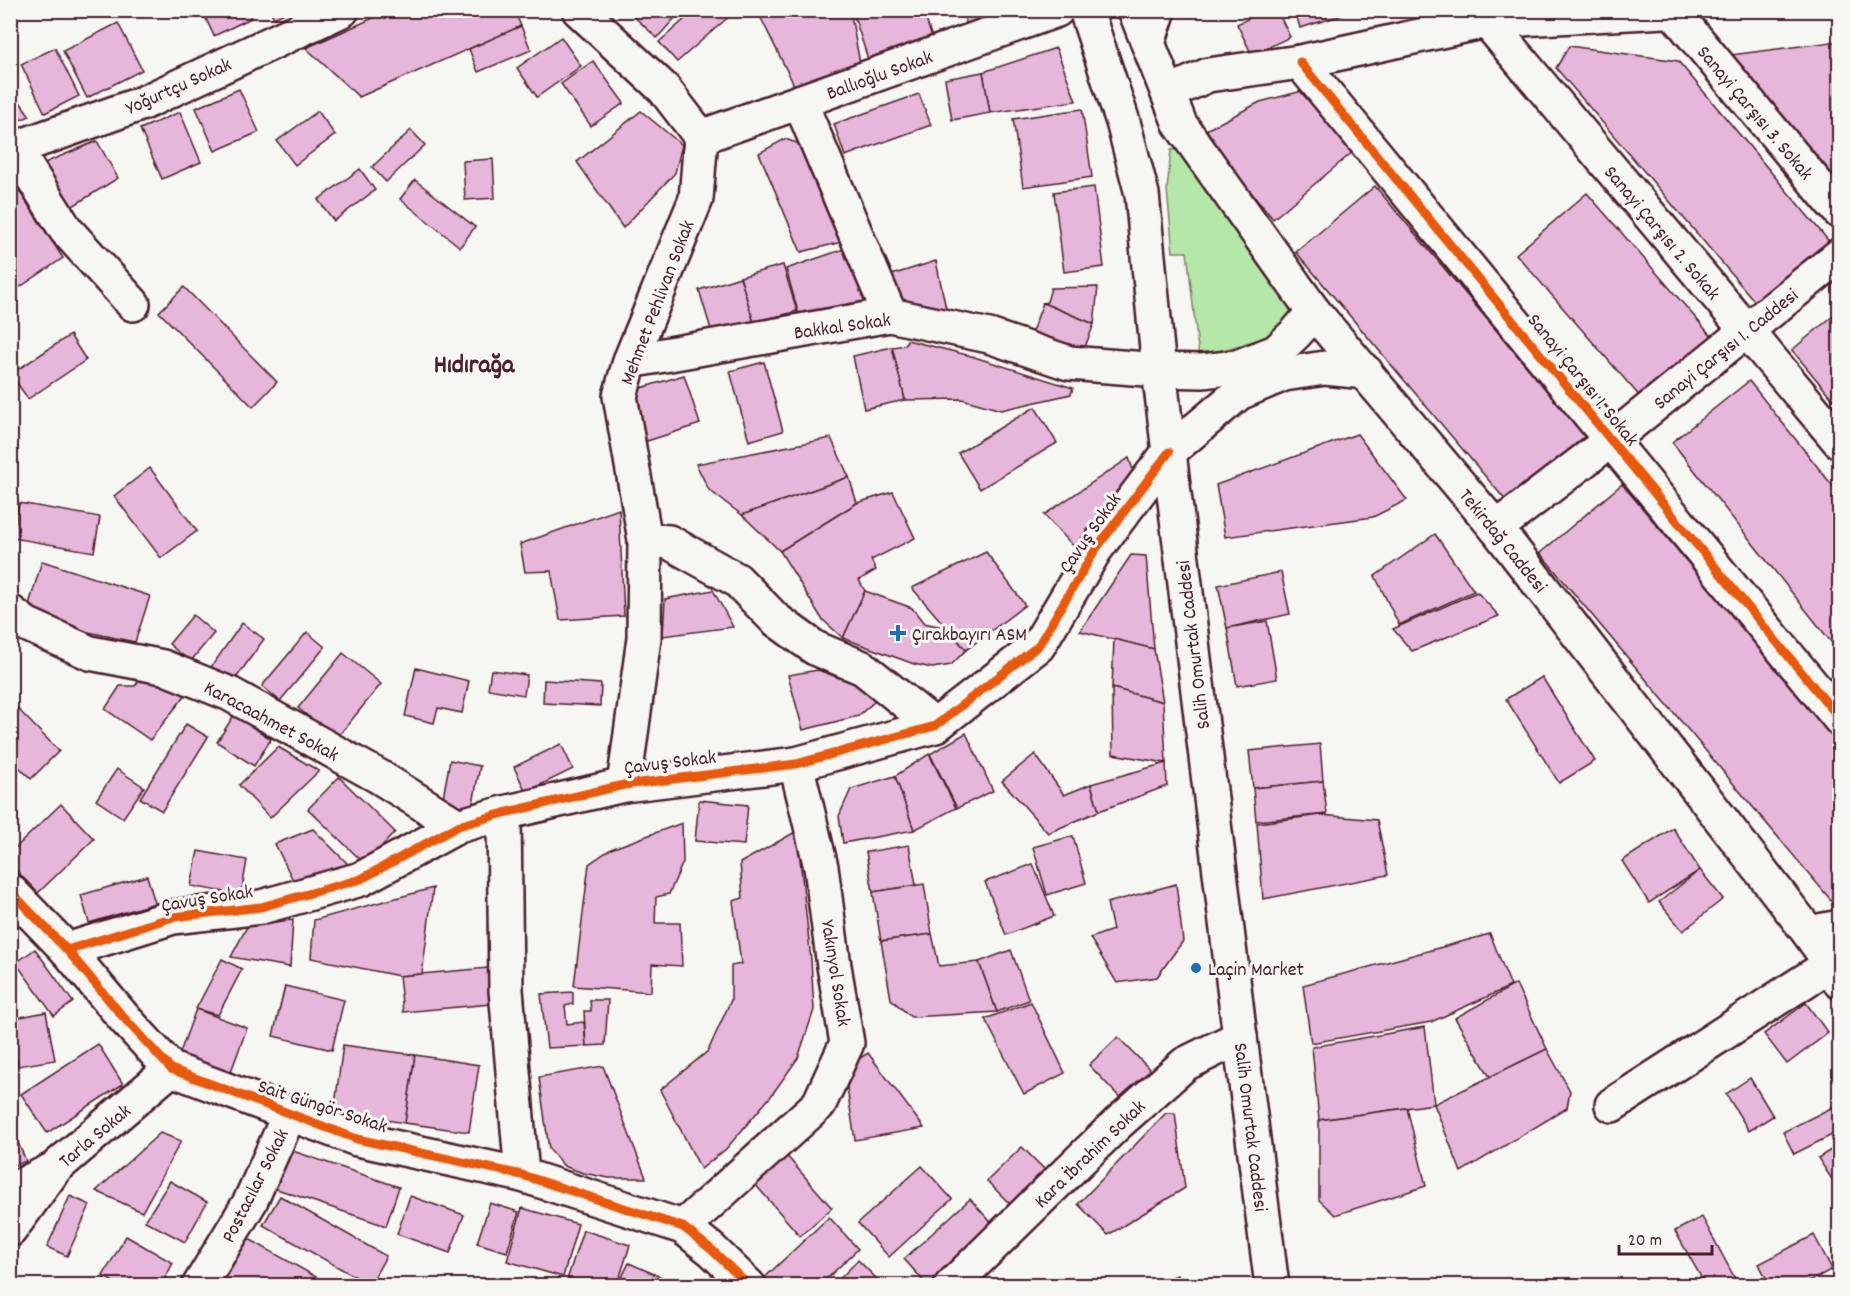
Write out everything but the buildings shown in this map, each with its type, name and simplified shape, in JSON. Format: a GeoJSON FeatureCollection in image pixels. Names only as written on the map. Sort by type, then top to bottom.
{"type":"FeatureCollection","features":[{"type":"Feature","properties":{"kind":"street","name":"Yoğurtçu Sokak"},"geometry":{"type":"LineString","coordinates":[[13,150],[143,103],[342,10]]}},
{"type":"Feature","properties":{"kind":"street"},"geometry":{"type":"LineString","coordinates":[[579,10],[664,89],[701,137]]}},
{"type":"Feature","properties":{"kind":"street","name":"Ballıoğlu Sokak"},"geometry":{"type":"LineString","coordinates":[[701,137],[1057,10]]}},
{"type":"Feature","properties":{"kind":"street","name":"Salih Omurtak Caddesi"},"geometry":{"type":"LineString","coordinates":[[1086,10],[1123,122],[1142,194],[1159,370],[1272,1286]]}},
{"type":"Feature","properties":{"kind":"street","name":"Tekirdağ Caddesi"},"geometry":{"type":"LineString","coordinates":[[1135,10],[1180,124],[1314,312],[1496,528],[1824,930],[1835,973]]}},
{"type":"Feature","properties":{"kind":"street"},"geometry":{"type":"LineString","coordinates":[[1148,43],[1159,10]]}},
{"type":"Feature","properties":{"kind":"street"},"geometry":{"type":"LineString","coordinates":[[1167,93],[1208,75],[1300,62],[1487,21],[1678,11]]}},
{"type":"Feature","properties":{"kind":"street","name":"Sanayi Çarşısı 3. Sokak"},"geometry":{"type":"LineString","coordinates":[[1678,11],[1839,212]]}},
{"type":"Feature","properties":{"kind":"street","name":"Sanayi Çarşısı 2. Sokak"},"geometry":{"type":"LineString","coordinates":[[1487,21],[1839,442]]}},
{"type":"Feature","properties":{"kind":"street","name":"Sanayi Çarşısı 1. Sokak"},"geometry":{"type":"LineString","coordinates":[[1300,62],[1839,719]]}},
{"type":"Feature","properties":{"kind":"street"},"geometry":{"type":"LineString","coordinates":[[800,102],[890,315]]}},
{"type":"Feature","properties":{"kind":"street","name":"Mehmet Pehlivan Sokak"},"geometry":{"type":"LineString","coordinates":[[624,785],[644,638],[645,540],[620,396],[630,361],[696,199],[701,137]]}},
{"type":"Feature","properties":{"kind":"street"},"geometry":{"type":"LineString","coordinates":[[13,150],[66,230],[133,304]]}},
{"type":"Feature","properties":{"kind":"street","name":"Sanayi Çarşısı 1. Caddesi"},"geometry":{"type":"LineString","coordinates":[[1496,528],[1611,440],[1839,255]]}},
{"type":"Feature","properties":{"kind":"street","name":"Bakkal Sokak"},"geometry":{"type":"LineString","coordinates":[[630,361],[890,315],[989,336],[1069,363],[1202,371],[1237,367],[1276,351],[1314,312]]}},
{"type":"Feature","properties":{"kind":"street","name":"Çavuş Sokak"},"geometry":{"type":"LineString","coordinates":[[67,950],[172,917],[261,907],[361,879],[458,826],[504,813],[624,785],[796,764],[935,726],[1038,646],[1095,550],[1169,452],[1239,393],[1284,374],[1325,368],[1366,372]]}},
{"type":"Feature","properties":{"kind":"street"},"geometry":{"type":"LineString","coordinates":[[645,540],[669,542],[737,580],[775,619],[815,648],[863,668],[935,726]]}},
{"type":"Feature","properties":{"kind":"street","name":"Karacaahmet Sokak"},"geometry":{"type":"LineString","coordinates":[[10,612],[26,624],[90,653],[163,667],[230,694],[378,776],[458,826]]}},
{"type":"Feature","properties":{"kind":"street","name":"Yakınyol Sokak"},"geometry":{"type":"LineString","coordinates":[[683,1227],[819,1104],[848,1043],[834,966],[821,867],[796,764]]}},
{"type":"Feature","properties":{"kind":"street"},"geometry":{"type":"LineString","coordinates":[[504,813],[506,990],[522,1175]]}},
{"type":"Feature","properties":{"kind":"street","name":"Sait Güngör Sokak"},"geometry":{"type":"LineString","coordinates":[[10,891],[67,950],[171,1070],[357,1140],[522,1175],[683,1227],[712,1250],[749,1286]]}},
{"type":"Feature","properties":{"kind":"street"},"geometry":{"type":"LineString","coordinates":[[1612,1106],[1835,973]]}},
{"type":"Feature","properties":{"kind":"street","name":"Kara İbrahim Sokak"},"geometry":{"type":"LineString","coordinates":[[951,1286],[1117,1124],[1185,1064],[1240,1037]]}},
{"type":"Feature","properties":{"kind":"street","name":"Tarla Sokak"},"geometry":{"type":"LineString","coordinates":[[10,1191],[54,1169],[171,1070]]}},
{"type":"Feature","properties":{"kind":"street","name":"Postacılar Sokak"},"geometry":{"type":"LineString","coordinates":[[199,1286],[250,1202],[289,1115]]}},
{"type":"Feature","properties":{"kind":"street"},"geometry":{"type":"LineString","coordinates":[[10,1230],[54,1169]]}},
{"type":"Feature","properties":{"kind":"green space"},"geometry":{"type":"Polygon","coordinates":[[[1193,149],[1297,311],[1282,333],[1199,357],[1187,252],[1173,252],[1167,190],[1171,150],[1193,149]]]}},
{"type":"Feature","properties":{"kind":"cycle path"},"geometry":{"type":"LineString","coordinates":[[1300,62],[1840,719]]}},
{"type":"Feature","properties":{"kind":"cycle path"},"geometry":{"type":"LineString","coordinates":[[67,950],[173,917],[261,907],[361,879],[458,826],[504,813],[624,785],[796,764],[935,726],[1038,646],[1095,550],[1169,452]]}},
{"type":"Feature","properties":{"kind":"cycle path"},"geometry":{"type":"LineString","coordinates":[[10,891],[67,950],[124,1018],[171,1069],[357,1139],[522,1175],[683,1227],[712,1250],[749,1286]]}},
{"type":"Feature","properties":{"kind":"place","name":"Çırakbayırı ASM"},"geometry":{"type":"Point","coordinates":[898,633]}},
{"type":"Feature","properties":{"kind":"place","name":"Laçin Market"},"geometry":{"type":"Point","coordinates":[1196,968]}},
{"type":"Feature","properties":{"kind":"district","name":"Hıdırağa"},"geometry":{"type":"Point","coordinates":[474,363]}}]}
